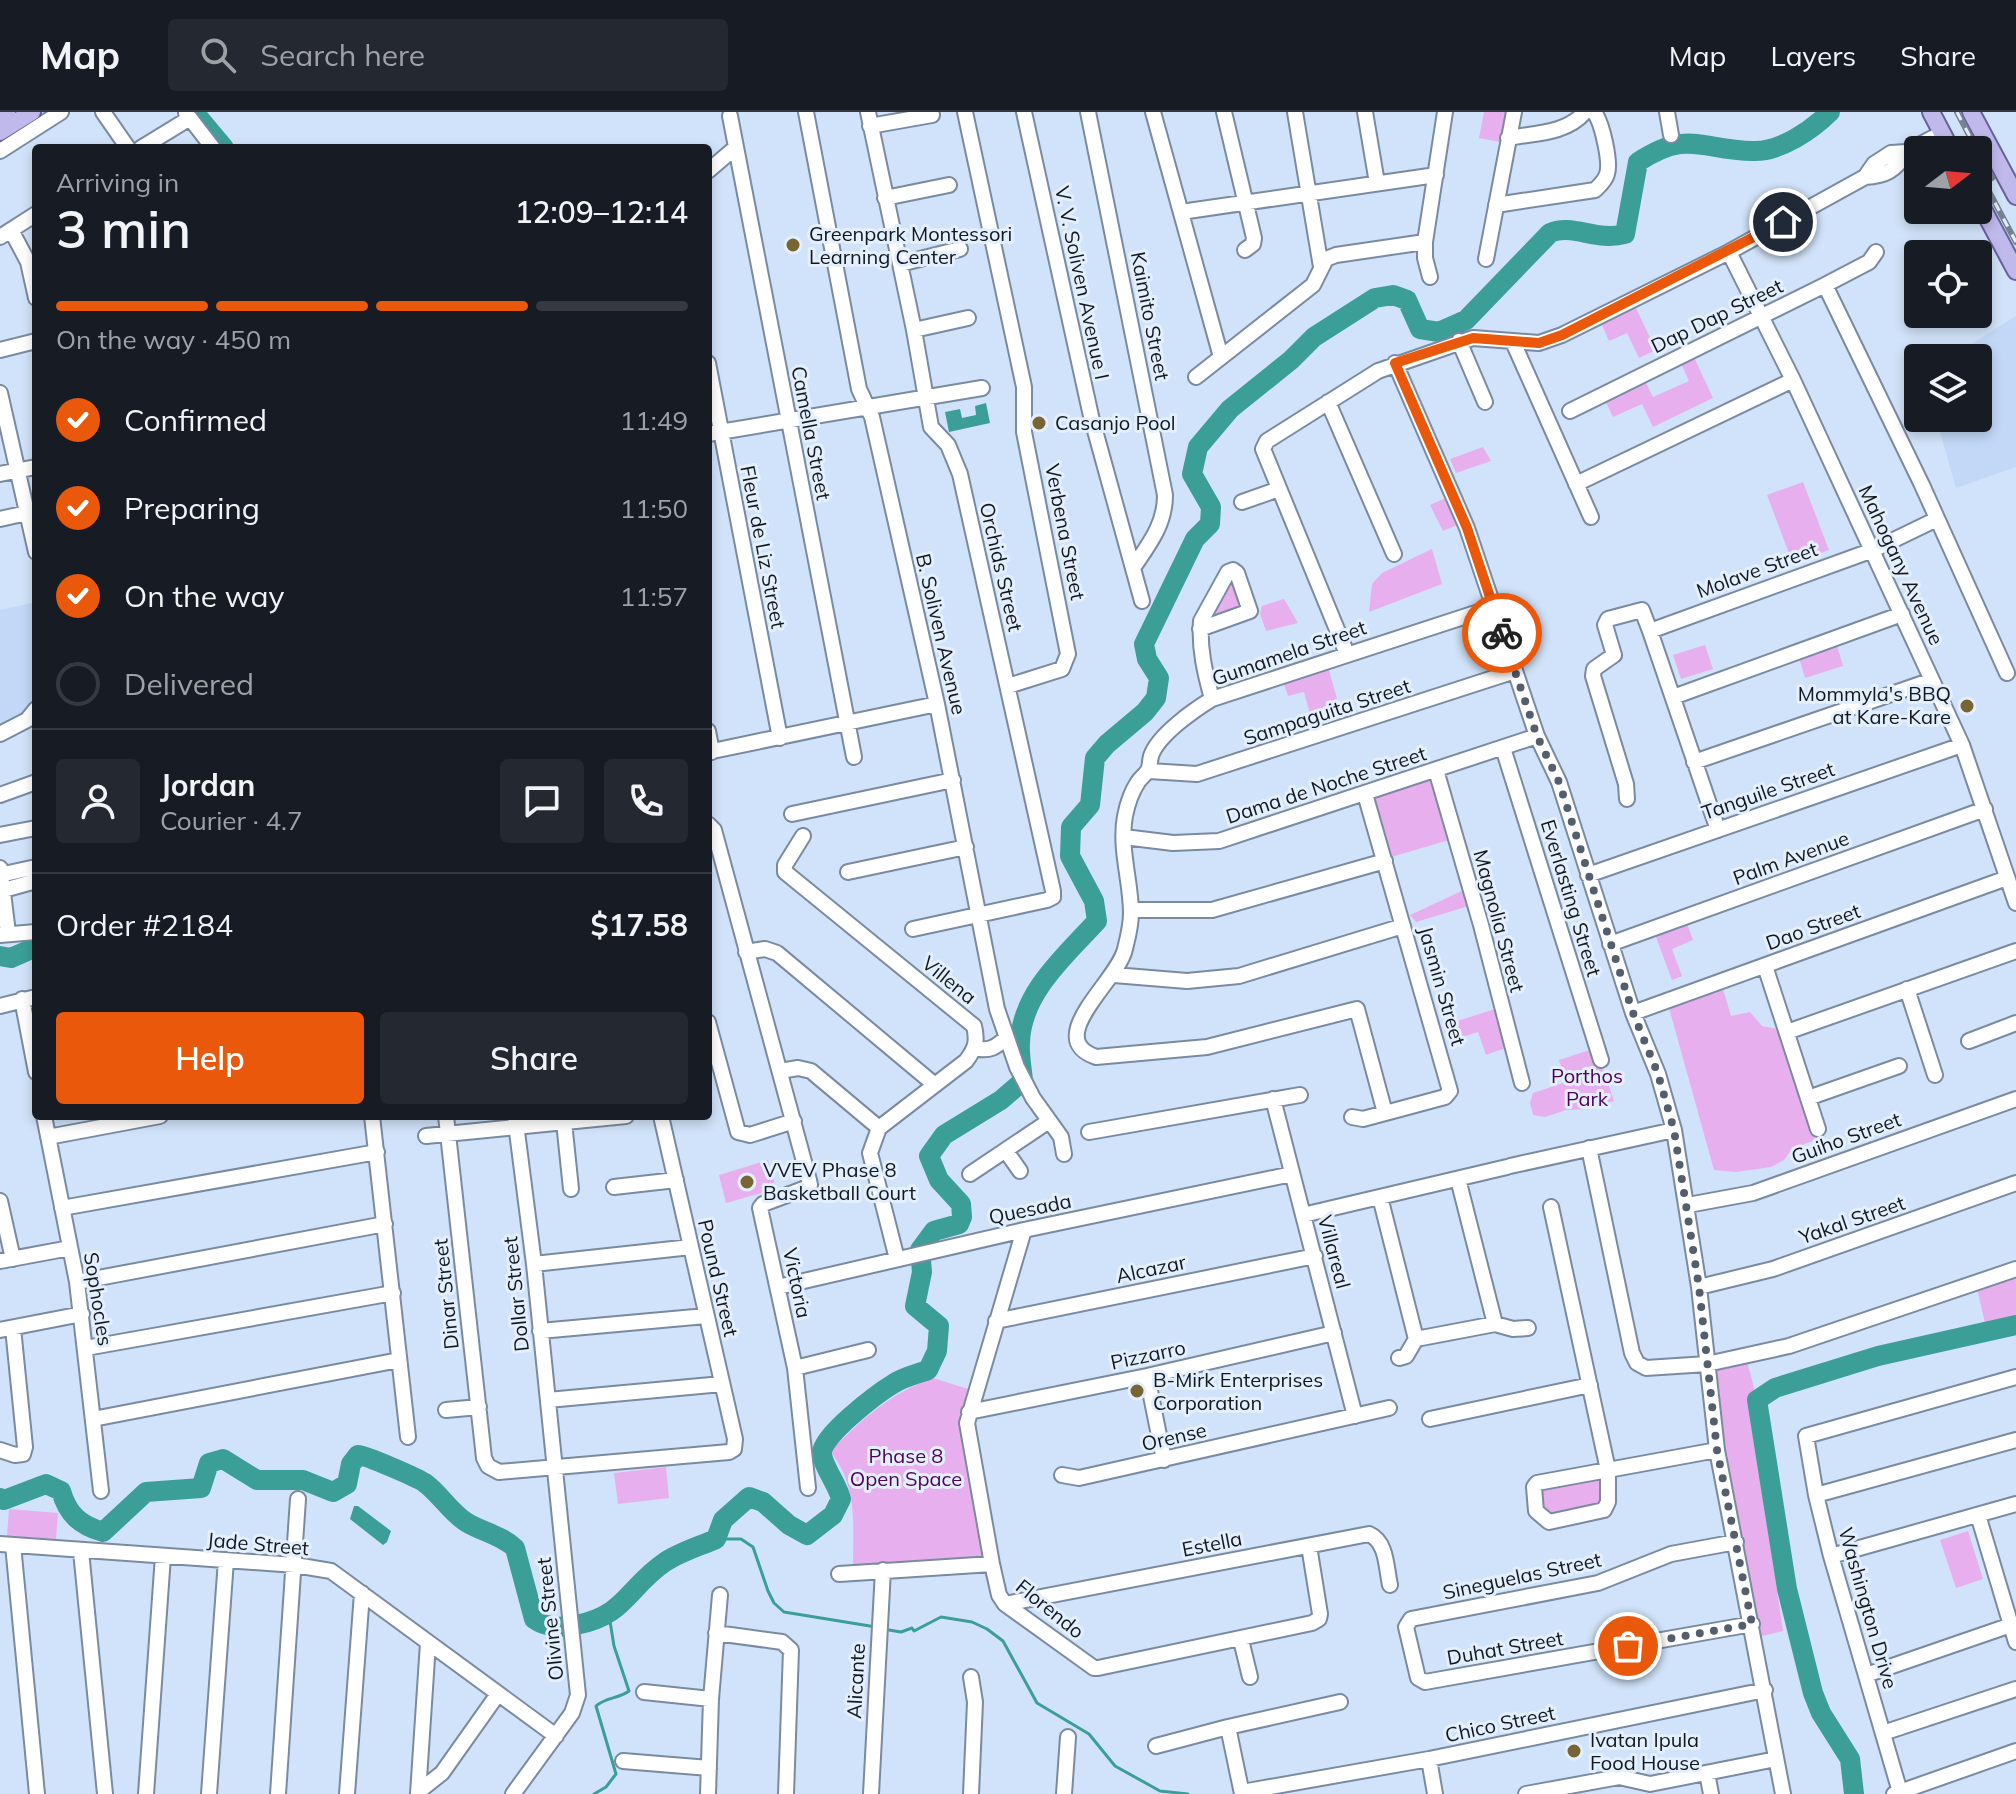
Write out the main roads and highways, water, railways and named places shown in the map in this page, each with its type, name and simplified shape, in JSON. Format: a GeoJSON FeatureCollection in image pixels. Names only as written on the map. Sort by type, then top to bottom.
{"type":"FeatureCollection","features":[{"type":"Feature","properties":{"kind":"main road"},"geometry":{"type":"LineString","coordinates":[[3,119],[32,112]]}},
{"type":"Feature","properties":{"kind":"main road"},"geometry":{"type":"LineString","coordinates":[[1931,112],[1944,136]]}},
{"type":"Feature","properties":{"kind":"main road"},"geometry":{"type":"LineString","coordinates":[[1971,112],[2016,196]]}},
{"type":"Feature","properties":{"kind":"main road"},"geometry":{"type":"LineString","coordinates":[[1991,224],[2016,271]]}},
{"type":"Feature","properties":{"kind":"waterway"},"geometry":{"type":"LineString","coordinates":[[194,112],[221,144]]}},
{"type":"Feature","properties":{"kind":"waterway"},"geometry":{"type":"LineString","coordinates":[[0,1498],[4,1500],[46,1484],[61,1491],[67,1507],[76,1518],[103,1532],[146,1492],[201,1488],[209,1463],[223,1459],[257,1480],[303,1480],[333,1492],[347,1484],[351,1464],[358,1455],[363,1456],[425,1483],[460,1518],[515,1548],[534,1619],[559,1627],[592,1621],[616,1608],[665,1562],[716,1539],[723,1520],[749,1497],[763,1502],[789,1525],[807,1535],[833,1515],[841,1499],[822,1453],[831,1436],[886,1389],[901,1379],[928,1370],[937,1351],[939,1326],[915,1306],[922,1272],[920,1250],[934,1231],[959,1224],[962,1217],[961,1204],[939,1180],[929,1156],[944,1135],[1001,1100],[1023,1081],[1020,1043],[1028,1008],[1047,976],[1097,921],[1094,901],[1070,856],[1071,827],[1090,805],[1095,758],[1156,698],[1159,678],[1147,659],[1144,644],[1195,539],[1210,524],[1211,507],[1192,474],[1198,447],[1230,409],[1291,360],[1314,337],[1375,298],[1393,295],[1407,300],[1420,329],[1439,332],[1466,320],[1550,233],[1567,230],[1605,236],[1625,234],[1638,162],[1655,152],[1683,144],[1753,151],[1774,148],[1795,139],[1830,112]]}},
{"type":"Feature","properties":{"kind":"waterway"},"geometry":{"type":"LineString","coordinates":[[0,956],[11,958],[32,949]]}},
{"type":"Feature","properties":{"kind":"waterway"},"geometry":{"type":"LineString","coordinates":[[1854,1794],[1850,1759],[1821,1713],[1813,1693],[1787,1589],[1757,1400],[1775,1388],[1878,1356],[2016,1325]]}},
{"type":"Feature","properties":{"kind":"waterway"},"geometry":{"type":"LineString","coordinates":[[716,1539],[741,1539],[753,1547],[768,1591],[774,1603],[784,1612],[876,1627]]}},
{"type":"Feature","properties":{"kind":"waterway"},"geometry":{"type":"LineString","coordinates":[[594,1794],[606,1787],[616,1774],[596,1706],[629,1691],[614,1646],[609,1615]]}},
{"type":"Feature","properties":{"kind":"waterway"},"geometry":{"type":"LineString","coordinates":[[883,1629],[901,1632],[912,1628],[914,1631],[941,1617],[972,1622],[987,1629],[1003,1641],[1037,1703],[1089,1734],[1115,1766],[1160,1791],[1188,1794]]}},
{"type":"Feature","properties":{"kind":"railway"},"geometry":{"type":"LineString","coordinates":[[1957,112],[1970,136]]}},
{"type":"Feature","properties":{"kind":"railway"},"geometry":{"type":"LineString","coordinates":[[1992,197],[2016,242]]}},
{"type":"Feature","properties":{"kind":"place","name":"Greenpark Montessori Learning Center"},"geometry":{"type":"Point","coordinates":[793,245]}},
{"type":"Feature","properties":{"kind":"place","name":"Casanjo Pool"},"geometry":{"type":"Point","coordinates":[1039,423]}},
{"type":"Feature","properties":{"kind":"place","name":"Mommyla's BBQ at Kare-Kare"},"geometry":{"type":"Point","coordinates":[1967,706]}},
{"type":"Feature","properties":{"kind":"place","name":"VVEV Phase 8 Basketball Court"},"geometry":{"type":"Point","coordinates":[747,1182]}},
{"type":"Feature","properties":{"kind":"place","name":"B-Mirk Enterprises Corporation"},"geometry":{"type":"Point","coordinates":[1137,1391]}},
{"type":"Feature","properties":{"kind":"place","name":"Ivatan Ipula Food House"},"geometry":{"type":"Point","coordinates":[1574,1751]}},
{"type":"Feature","properties":{"kind":"park label","name":"Porthos Park"},"geometry":{"type":"Point","coordinates":[1587,1088]}},
{"type":"Feature","properties":{"kind":"park label","name":"Phase 8 Open Space"},"geometry":{"type":"Point","coordinates":[906,1468]}}]}
